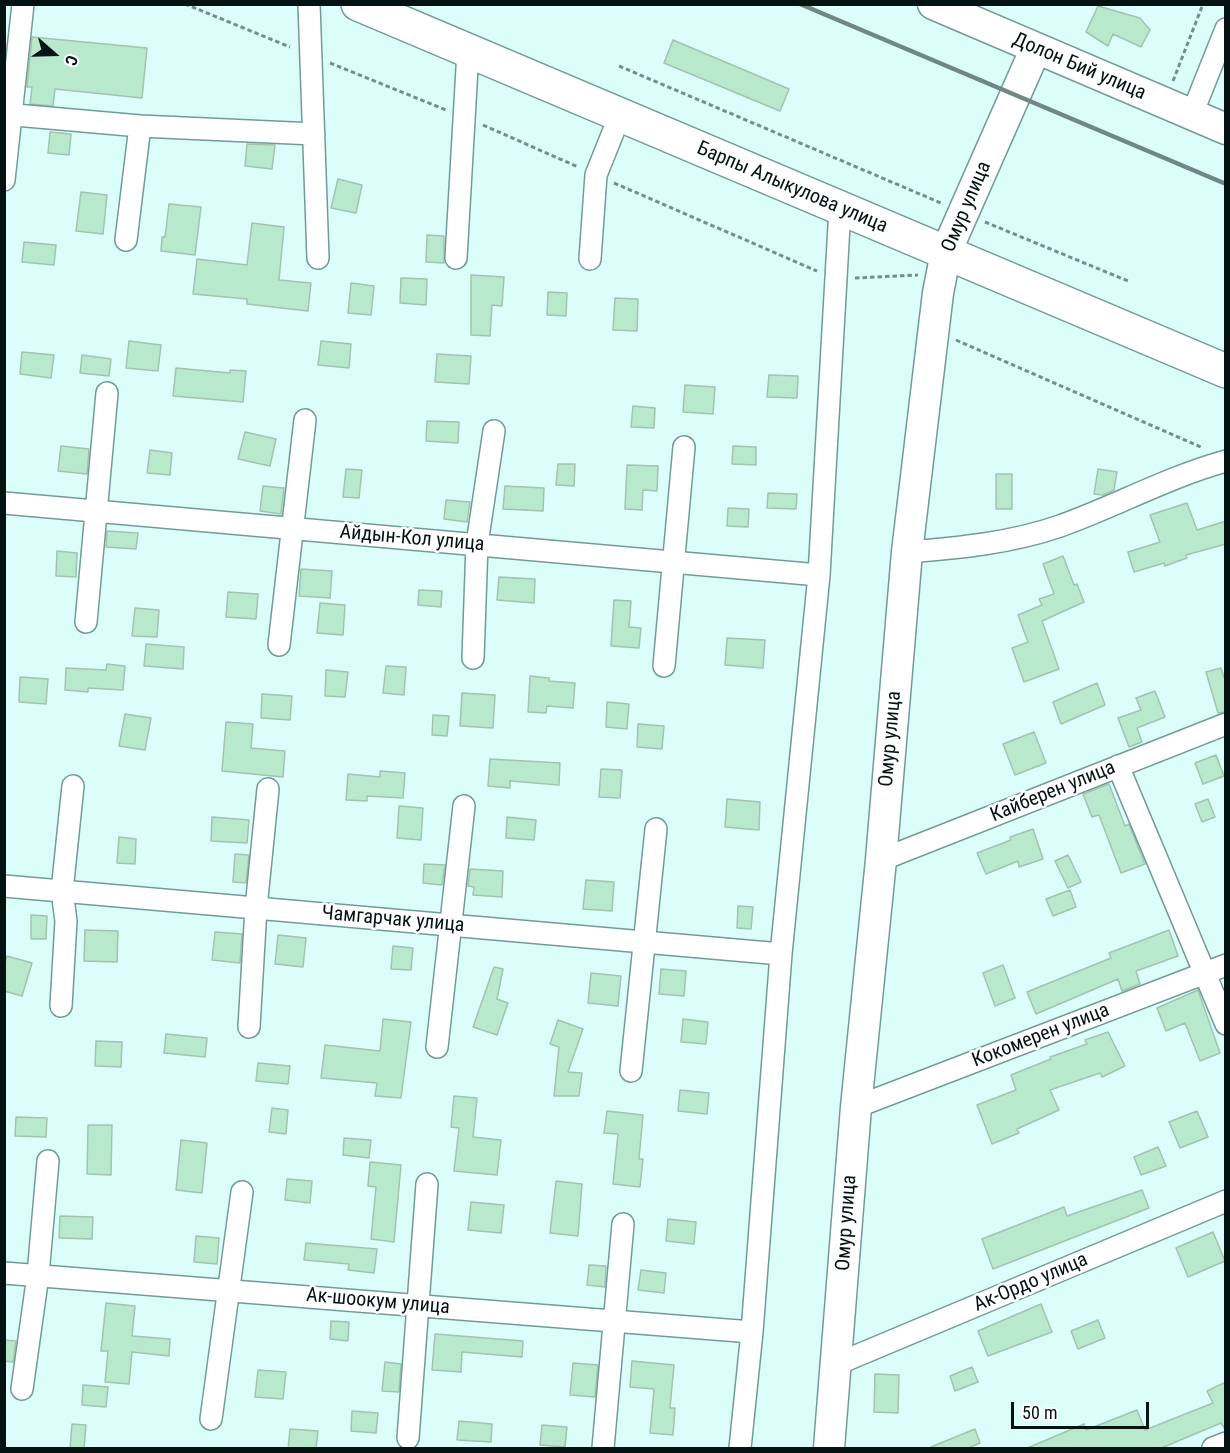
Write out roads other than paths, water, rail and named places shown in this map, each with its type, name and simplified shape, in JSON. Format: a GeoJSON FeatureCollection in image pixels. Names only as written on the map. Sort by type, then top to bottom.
{"type":"FeatureCollection","features":[{"type":"Feature","properties":{"kind":"main road","name":"Барпы Алыкулова улица"},"geometry":{"type":"LineString","coordinates":[[358,4],[840,208],[943,267],[1226,371]]}},
{"type":"Feature","properties":{"kind":"street"},"geometry":{"type":"LineString","coordinates":[[4,180],[7,114],[23,4]]}},
{"type":"Feature","properties":{"kind":"street"},"geometry":{"type":"LineString","coordinates":[[309,4],[318,258]]}},
{"type":"Feature","properties":{"kind":"street","name":"Долон Бий улица"},"geometry":{"type":"LineString","coordinates":[[933,4],[1226,129]]}},
{"type":"Feature","properties":{"kind":"street"},"geometry":{"type":"LineString","coordinates":[[1192,114],[1226,29]]}},
{"type":"Feature","properties":{"kind":"street","name":"Омур улица"},"geometry":{"type":"LineString","coordinates":[[829,1449],[856,1107],[881,860],[907,552],[943,267],[963,213],[1036,48]]}},
{"type":"Feature","properties":{"kind":"street"},"geometry":{"type":"LineString","coordinates":[[456,258],[468,51]]}},
{"type":"Feature","properties":{"kind":"street"},"geometry":{"type":"LineString","coordinates":[[7,114],[140,126],[314,134]]}},
{"type":"Feature","properties":{"kind":"street"},"geometry":{"type":"LineString","coordinates":[[590,259],[596,176],[620,115]]}},
{"type":"Feature","properties":{"kind":"street"},"geometry":{"type":"LineString","coordinates":[[126,240],[140,126]]}},
{"type":"Feature","properties":{"kind":"street"},"geometry":{"type":"LineString","coordinates":[[740,1449],[752,1332],[781,954],[819,575],[840,208]]}},
{"type":"Feature","properties":{"kind":"street"},"geometry":{"type":"LineString","coordinates":[[86,622],[107,393]]}},
{"type":"Feature","properties":{"kind":"street"},"geometry":{"type":"LineString","coordinates":[[279,645],[290,528],[305,420]]}},
{"type":"Feature","properties":{"kind":"street"},"geometry":{"type":"LineString","coordinates":[[473,658],[477,544],[494,431]]}},
{"type":"Feature","properties":{"kind":"street"},"geometry":{"type":"LineString","coordinates":[[664,666],[684,447]]}},
{"type":"Feature","properties":{"kind":"street"},"geometry":{"type":"LineString","coordinates":[[907,552],[976,547],[1058,526],[1143,489],[1226,461]]}},
{"type":"Feature","properties":{"kind":"street","name":"Айдын-Кол улица"},"geometry":{"type":"LineString","coordinates":[[4,503],[819,575]]}},
{"type":"Feature","properties":{"kind":"street","name":"Кайберен улица"},"geometry":{"type":"LineString","coordinates":[[881,860],[1226,724]]}},
{"type":"Feature","properties":{"kind":"street"},"geometry":{"type":"LineString","coordinates":[[1118,766],[1226,1024]]}},
{"type":"Feature","properties":{"kind":"street"},"geometry":{"type":"LineString","coordinates":[[61,1006],[66,921],[62,891],[73,786]]}},
{"type":"Feature","properties":{"kind":"street"},"geometry":{"type":"LineString","coordinates":[[249,1027],[256,908],[268,789]]}},
{"type":"Feature","properties":{"kind":"street"},"geometry":{"type":"LineString","coordinates":[[437,1047],[464,806]]}},
{"type":"Feature","properties":{"kind":"street"},"geometry":{"type":"LineString","coordinates":[[631,1071],[656,829]]}},
{"type":"Feature","properties":{"kind":"street","name":"Чамгарчак улица"},"geometry":{"type":"LineString","coordinates":[[4,886],[781,954]]}},
{"type":"Feature","properties":{"kind":"street","name":"Кокомерен улица"},"geometry":{"type":"LineString","coordinates":[[856,1107],[1226,965]]}},
{"type":"Feature","properties":{"kind":"street"},"geometry":{"type":"LineString","coordinates":[[22,1389],[38,1275],[48,1161]]}},
{"type":"Feature","properties":{"kind":"street"},"geometry":{"type":"LineString","coordinates":[[408,1438],[428,1184]]}},
{"type":"Feature","properties":{"kind":"street"},"geometry":{"type":"LineString","coordinates":[[211,1419],[242,1192]]}},
{"type":"Feature","properties":{"kind":"street","name":"Ак-Ордо улица"},"geometry":{"type":"LineString","coordinates":[[837,1364],[1226,1201]]}},
{"type":"Feature","properties":{"kind":"street"},"geometry":{"type":"LineString","coordinates":[[603,1449],[623,1224]]}},
{"type":"Feature","properties":{"kind":"street","name":"Ак-шоокум улица"},"geometry":{"type":"LineString","coordinates":[[4,1272],[752,1332]]}},
{"type":"Feature","properties":{"kind":"street"},"geometry":{"type":"LineString","coordinates":[[1213,1449],[1226,1443]]}},
{"type":"Feature","properties":{"kind":"railway"},"geometry":{"type":"LineString","coordinates":[[800,4],[1226,184]]}}]}
